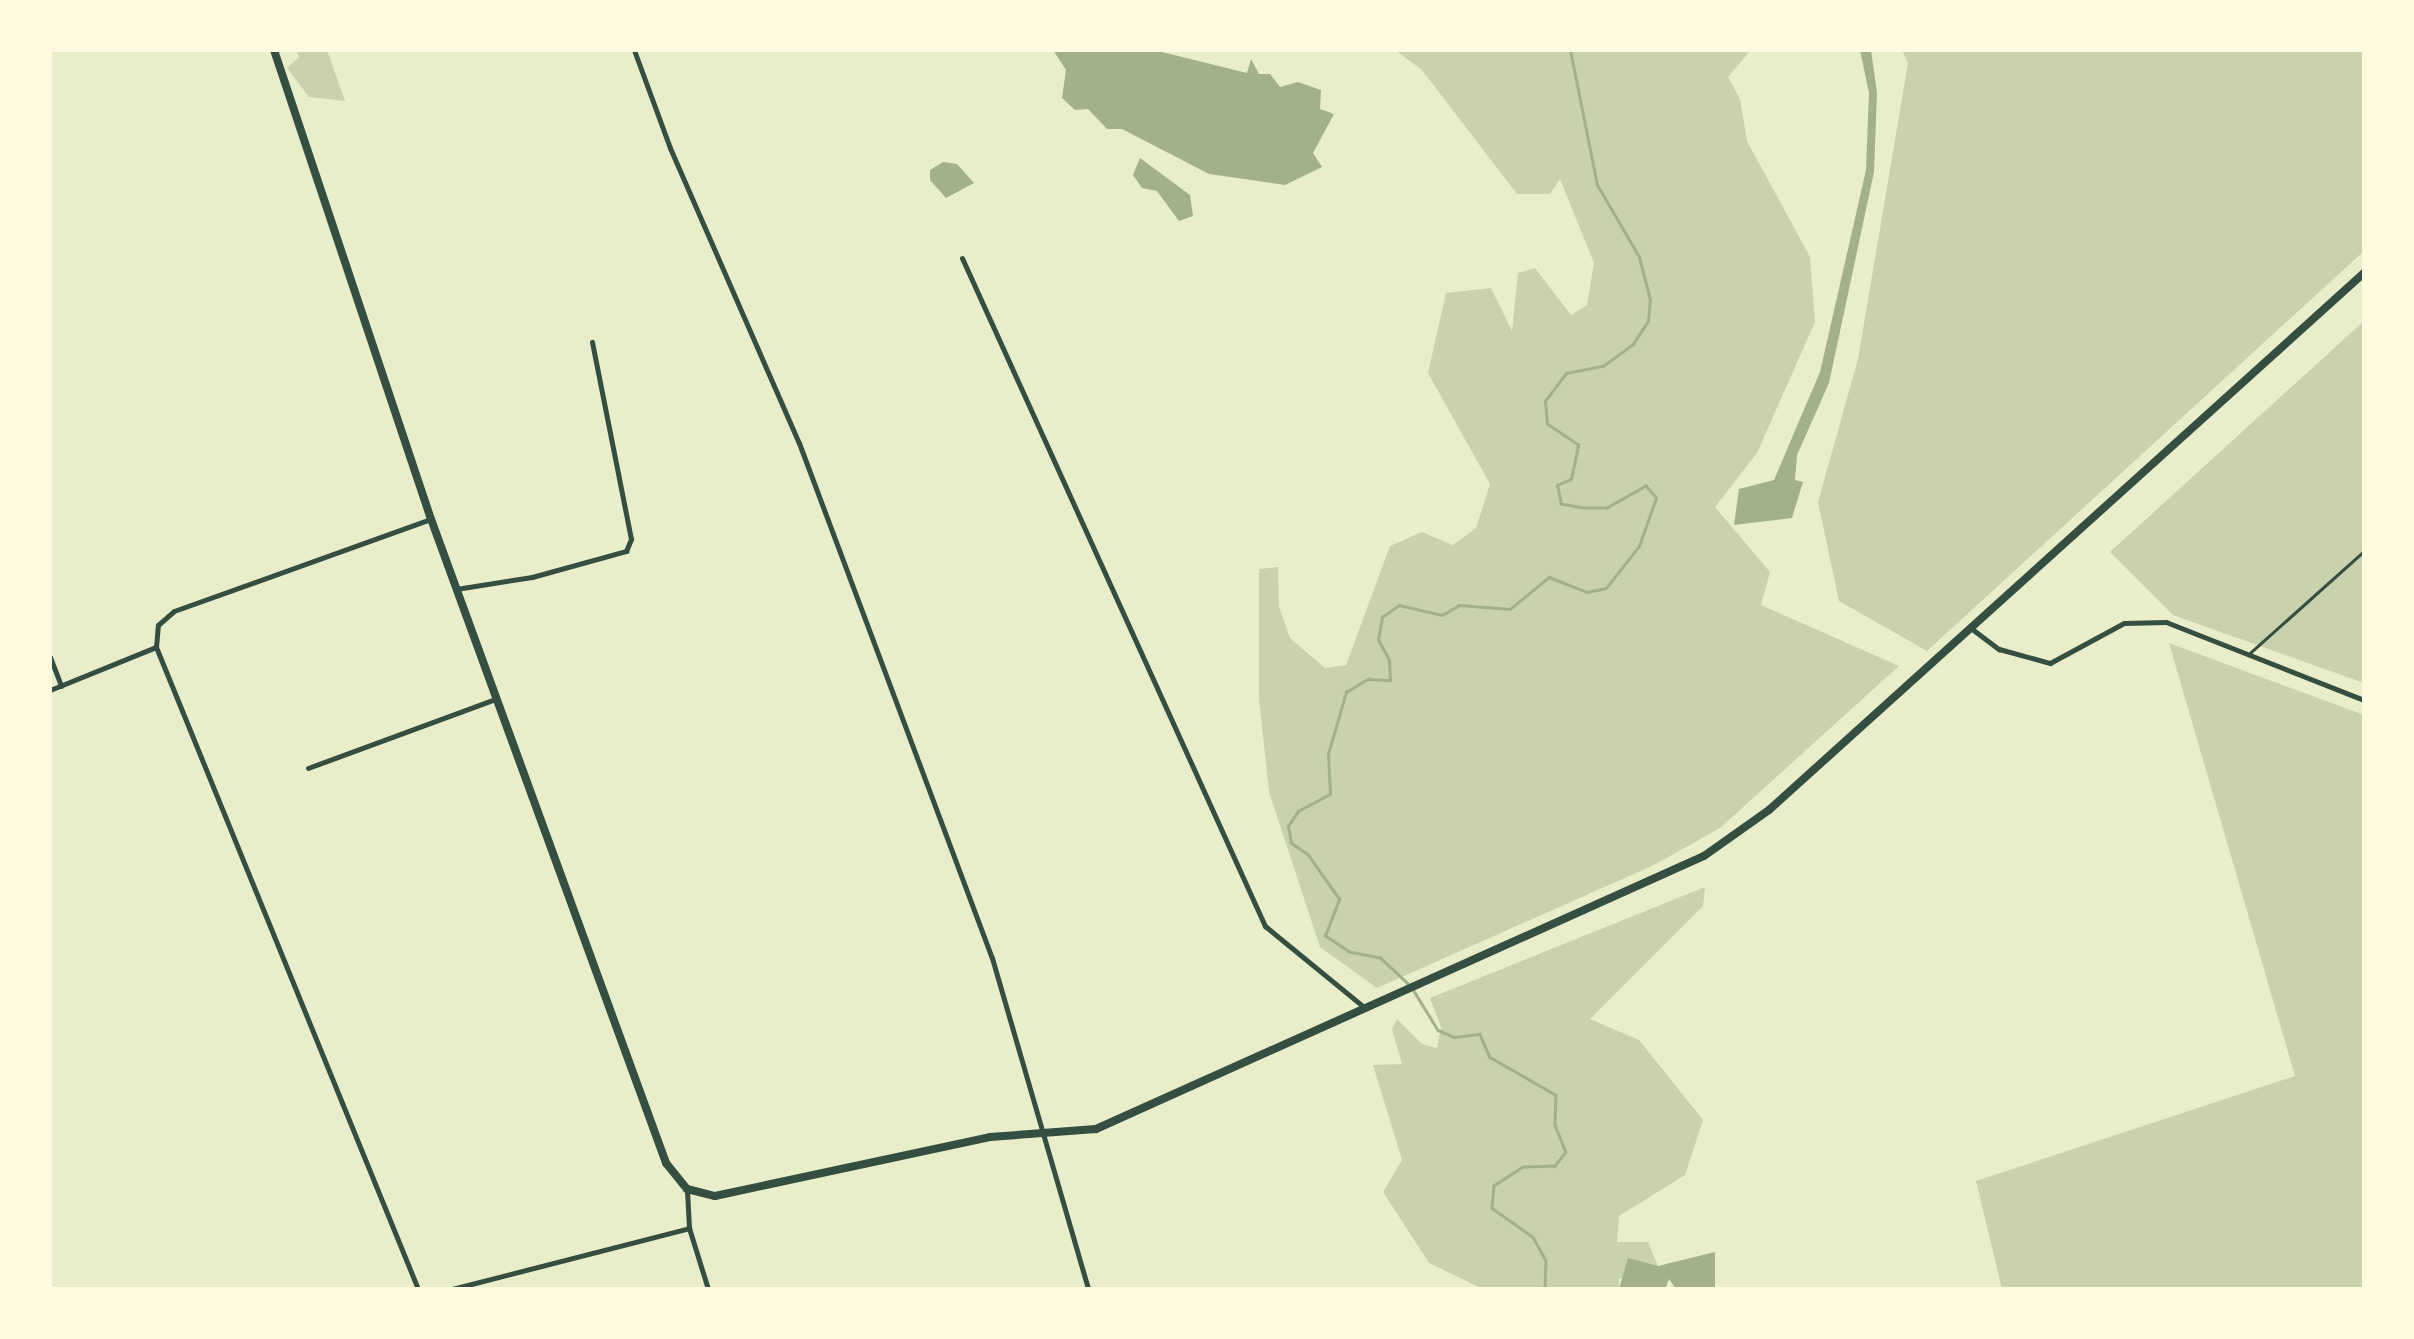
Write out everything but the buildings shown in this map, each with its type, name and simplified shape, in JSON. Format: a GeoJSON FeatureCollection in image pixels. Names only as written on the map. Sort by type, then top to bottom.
{"type":"FeatureCollection","features":[{"type":"Feature","properties":{"kind":"main road"},"geometry":{"type":"LineString","coordinates":[[274,50],[430,519],[666,1163],[687,1189],[737,1194],[990,1137],[1096,1129],[1666,877],[1733,839],[2364,274]]}},
{"type":"Feature","properties":{"kind":"street"},"geometry":{"type":"LineString","coordinates":[[634,50],[799,443],[992,958],[1088,1289]]}},
{"type":"Feature","properties":{"kind":"street"},"geometry":{"type":"LineString","coordinates":[[962,258],[1265,926],[1365,1009]]}},
{"type":"Feature","properties":{"kind":"street"},"geometry":{"type":"LineString","coordinates":[[456,589],[532,577],[626,551],[630,539],[592,342]]}},
{"type":"Feature","properties":{"kind":"street"},"geometry":{"type":"LineString","coordinates":[[418,1289],[156,648],[158,625],[174,610],[430,519]]}},
{"type":"Feature","properties":{"kind":"street"},"geometry":{"type":"LineString","coordinates":[[1971,628],[1999,649],[2050,663],[2112,628],[2143,620],[2178,625],[2364,700]]}},
{"type":"Feature","properties":{"kind":"street"},"geometry":{"type":"LineString","coordinates":[[50,690],[156,648]]}},
{"type":"Feature","properties":{"kind":"street"},"geometry":{"type":"LineString","coordinates":[[50,657],[61,686]]}},
{"type":"Feature","properties":{"kind":"street"},"geometry":{"type":"LineString","coordinates":[[308,768],[496,698]]}},
{"type":"Feature","properties":{"kind":"street"},"geometry":{"type":"LineString","coordinates":[[687,1189],[689,1228],[708,1289]]}},
{"type":"Feature","properties":{"kind":"street"},"geometry":{"type":"LineString","coordinates":[[452,1289],[689,1228]]}},
{"type":"Feature","properties":{"kind":"street"},"geometry":{"type":"LineString","coordinates":[[493,1280],[496,1289]]}},
{"type":"Feature","properties":{"kind":"lane"},"geometry":{"type":"LineString","coordinates":[[2248,655],[2364,551]]}},
{"type":"Feature","properties":{"kind":"shaded area"},"geometry":{"type":"Polygon","coordinates":[[[296,50],[327,50],[345,101],[309,97],[287,68],[299,57],[296,50]]]}},
{"type":"Feature","properties":{"kind":"shaded area"},"geometry":{"type":"Polygon","coordinates":[[[1053,50],[1158,51],[1247,73],[1251,59],[1259,74],[1270,74],[1280,87],[1298,82],[1321,90],[1320,109],[1334,114],[1313,153],[1322,167],[1285,185],[1209,174],[1122,129],[1107,129],[1088,109],[1075,110],[1062,98],[1066,70],[1053,50]]]}},
{"type":"Feature","properties":{"kind":"shaded area"},"geometry":{"type":"Polygon","coordinates":[[[1395,50],[1751,50],[1728,77],[1740,99],[1747,141],[1810,257],[1815,322],[1757,453],[1715,507],[1770,572],[1761,605],[1899,666],[1720,828],[1654,865],[1377,988],[1320,947],[1269,792],[1259,699],[1259,569],[1278,567],[1279,607],[1290,638],[1325,668],[1346,665],[1390,546],[1422,532],[1453,545],[1476,528],[1490,484],[1428,373],[1446,293],[1491,288],[1512,331],[1518,273],[1535,268],[1571,315],[1587,305],[1594,263],[1560,179],[1550,194],[1517,194],[1422,70],[1395,50]]]}},
{"type":"Feature","properties":{"kind":"shaded area"},"geometry":{"type":"Polygon","coordinates":[[[1860,50],[1871,50],[1877,93],[1874,172],[1829,383],[1797,455],[1795,480],[1803,482],[1792,518],[1734,525],[1739,489],[1774,480],[1820,372],[1866,170],[1869,93],[1860,50]]]}},
{"type":"Feature","properties":{"kind":"shaded area"},"geometry":{"type":"Polygon","coordinates":[[[1902,50],[2364,50],[2364,251],[1927,651],[1839,601],[1818,502],[1858,359],[1908,63],[1902,50]]]}},
{"type":"Feature","properties":{"kind":"shaded area"},"geometry":{"type":"Polygon","coordinates":[[[1140,158],[1190,195],[1193,216],[1179,221],[1157,191],[1142,188],[1133,175],[1140,158]]]}},
{"type":"Feature","properties":{"kind":"shaded area"},"geometry":{"type":"Polygon","coordinates":[[[943,162],[957,164],[974,183],[946,198],[930,180],[930,170],[943,162]]]}},
{"type":"Feature","properties":{"kind":"shaded area"},"geometry":{"type":"Polygon","coordinates":[[[2364,321],[2364,683],[2173,615],[2110,552],[2364,321]]]}},
{"type":"Feature","properties":{"kind":"shaded area"},"geometry":{"type":"Polygon","coordinates":[[[2169,643],[2364,715],[2364,1289],[2002,1289],[1976,1181],[2295,1076],[2169,643]]]}},
{"type":"Feature","properties":{"kind":"shaded area"},"geometry":{"type":"Polygon","coordinates":[[[1705,887],[1703,906],[1590,1019],[1639,1040],[1703,1120],[1685,1175],[1619,1216],[1617,1242],[1648,1242],[1658,1266],[1619,1279],[1619,1289],[1483,1289],[1429,1263],[1383,1192],[1402,1160],[1373,1065],[1402,1064],[1392,1029],[1397,1019],[1422,1044],[1437,1048],[1441,1027],[1430,998],[1705,887]]]}},
{"type":"Feature","properties":{"kind":"shaded area"},"geometry":{"type":"Polygon","coordinates":[[[1715,1252],[1715,1289],[1676,1289],[1669,1279],[1665,1289],[1619,1289],[1628,1258],[1658,1266],[1715,1252]]]}},
{"type":"Feature","properties":{"kind":"waterway"},"geometry":{"type":"LineString","coordinates":[[1409,985],[1380,958],[1349,952],[1325,936],[1339,899],[1308,855],[1291,843],[1288,826],[1298,811],[1330,794],[1328,754],[1346,692],[1368,679],[1390,680],[1389,660],[1378,640],[1382,617],[1399,605],[1442,615],[1459,605],[1510,609],[1549,577],[1587,592],[1606,588],[1639,546],[1656,498],[1646,486],[1607,508],[1583,508],[1561,504],[1557,485],[1571,479],[1578,445],[1547,424],[1545,401],[1566,373],[1603,366],[1633,344],[1648,321],[1650,300],[1639,257],[1597,185],[1570,50]]}},
{"type":"Feature","properties":{"kind":"waterway"},"geometry":{"type":"LineString","coordinates":[[1414,991],[1438,1030],[1454,1037],[1480,1034],[1490,1057],[1556,1095],[1555,1125],[1566,1152],[1555,1166],[1523,1167],[1494,1186],[1492,1208],[1533,1237],[1546,1260],[1545,1289]]}}]}
